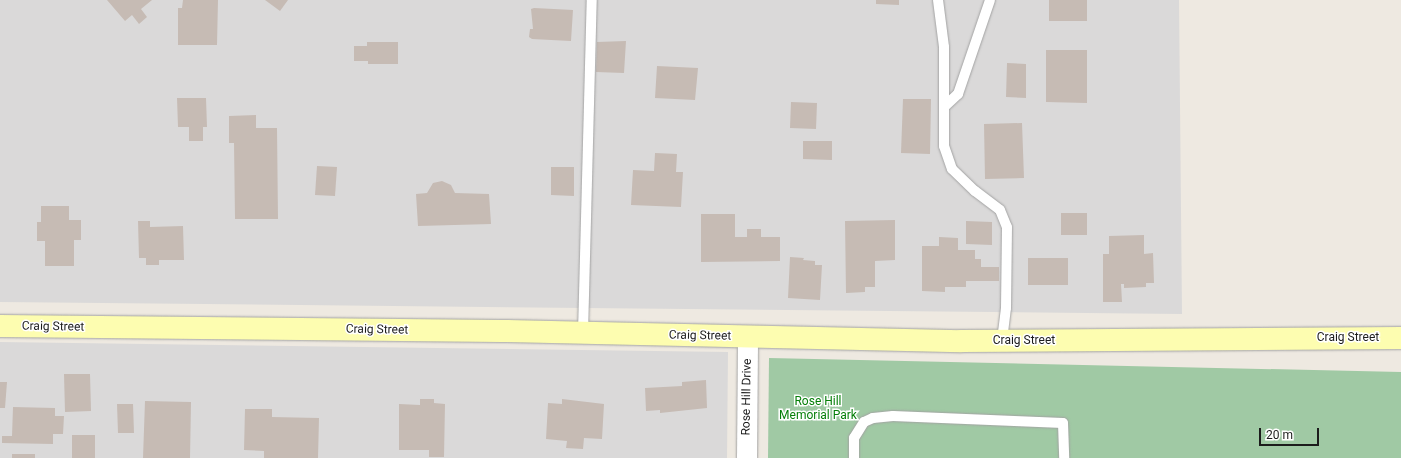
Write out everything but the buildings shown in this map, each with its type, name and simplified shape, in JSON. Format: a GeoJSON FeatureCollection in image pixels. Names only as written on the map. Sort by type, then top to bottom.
{"type":"FeatureCollection","features":[{"type":"Feature","properties":{"kind":"street","name":"Craig Street"},"geometry":{"type":"LineString","coordinates":[[0,326],[583,333],[1002,341],[1401,338]]}},
{"type":"Feature","properties":{"kind":"street","name":"Rose Hill Drive"},"geometry":{"type":"LineString","coordinates":[[746,458],[748,337]]}},
{"type":"Feature","properties":{"kind":"lane"},"geometry":{"type":"LineString","coordinates":[[583,333],[592,0]]}},
{"type":"Feature","properties":{"kind":"lane"},"geometry":{"type":"LineString","coordinates":[[938,0],[944,46],[944,146],[952,169],[975,191],[1000,210],[1007,227],[1006,308],[1002,341]]}},
{"type":"Feature","properties":{"kind":"lane"},"geometry":{"type":"LineString","coordinates":[[945,106],[958,94],[990,0]]}},
{"type":"Feature","properties":{"kind":"lane"},"geometry":{"type":"LineString","coordinates":[[854,458],[854,438],[864,422],[873,418],[893,416],[1063,424],[1064,458]]}},
{"type":"Feature","properties":{"kind":"shaded area"},"geometry":{"type":"Polygon","coordinates":[[[0,0],[1179,0],[1182,314],[0,302],[0,0]]]}},
{"type":"Feature","properties":{"kind":"shaded area"},"geometry":{"type":"Polygon","coordinates":[[[0,342],[728,352],[727,458],[0,458],[0,342]]]}},
{"type":"Feature","properties":{"kind":"green space","name":"Rose Hill Memorial Park"},"geometry":{"type":"Polygon","coordinates":[[[769,358],[1401,372],[1401,458],[768,458],[769,358]]]}}]}
